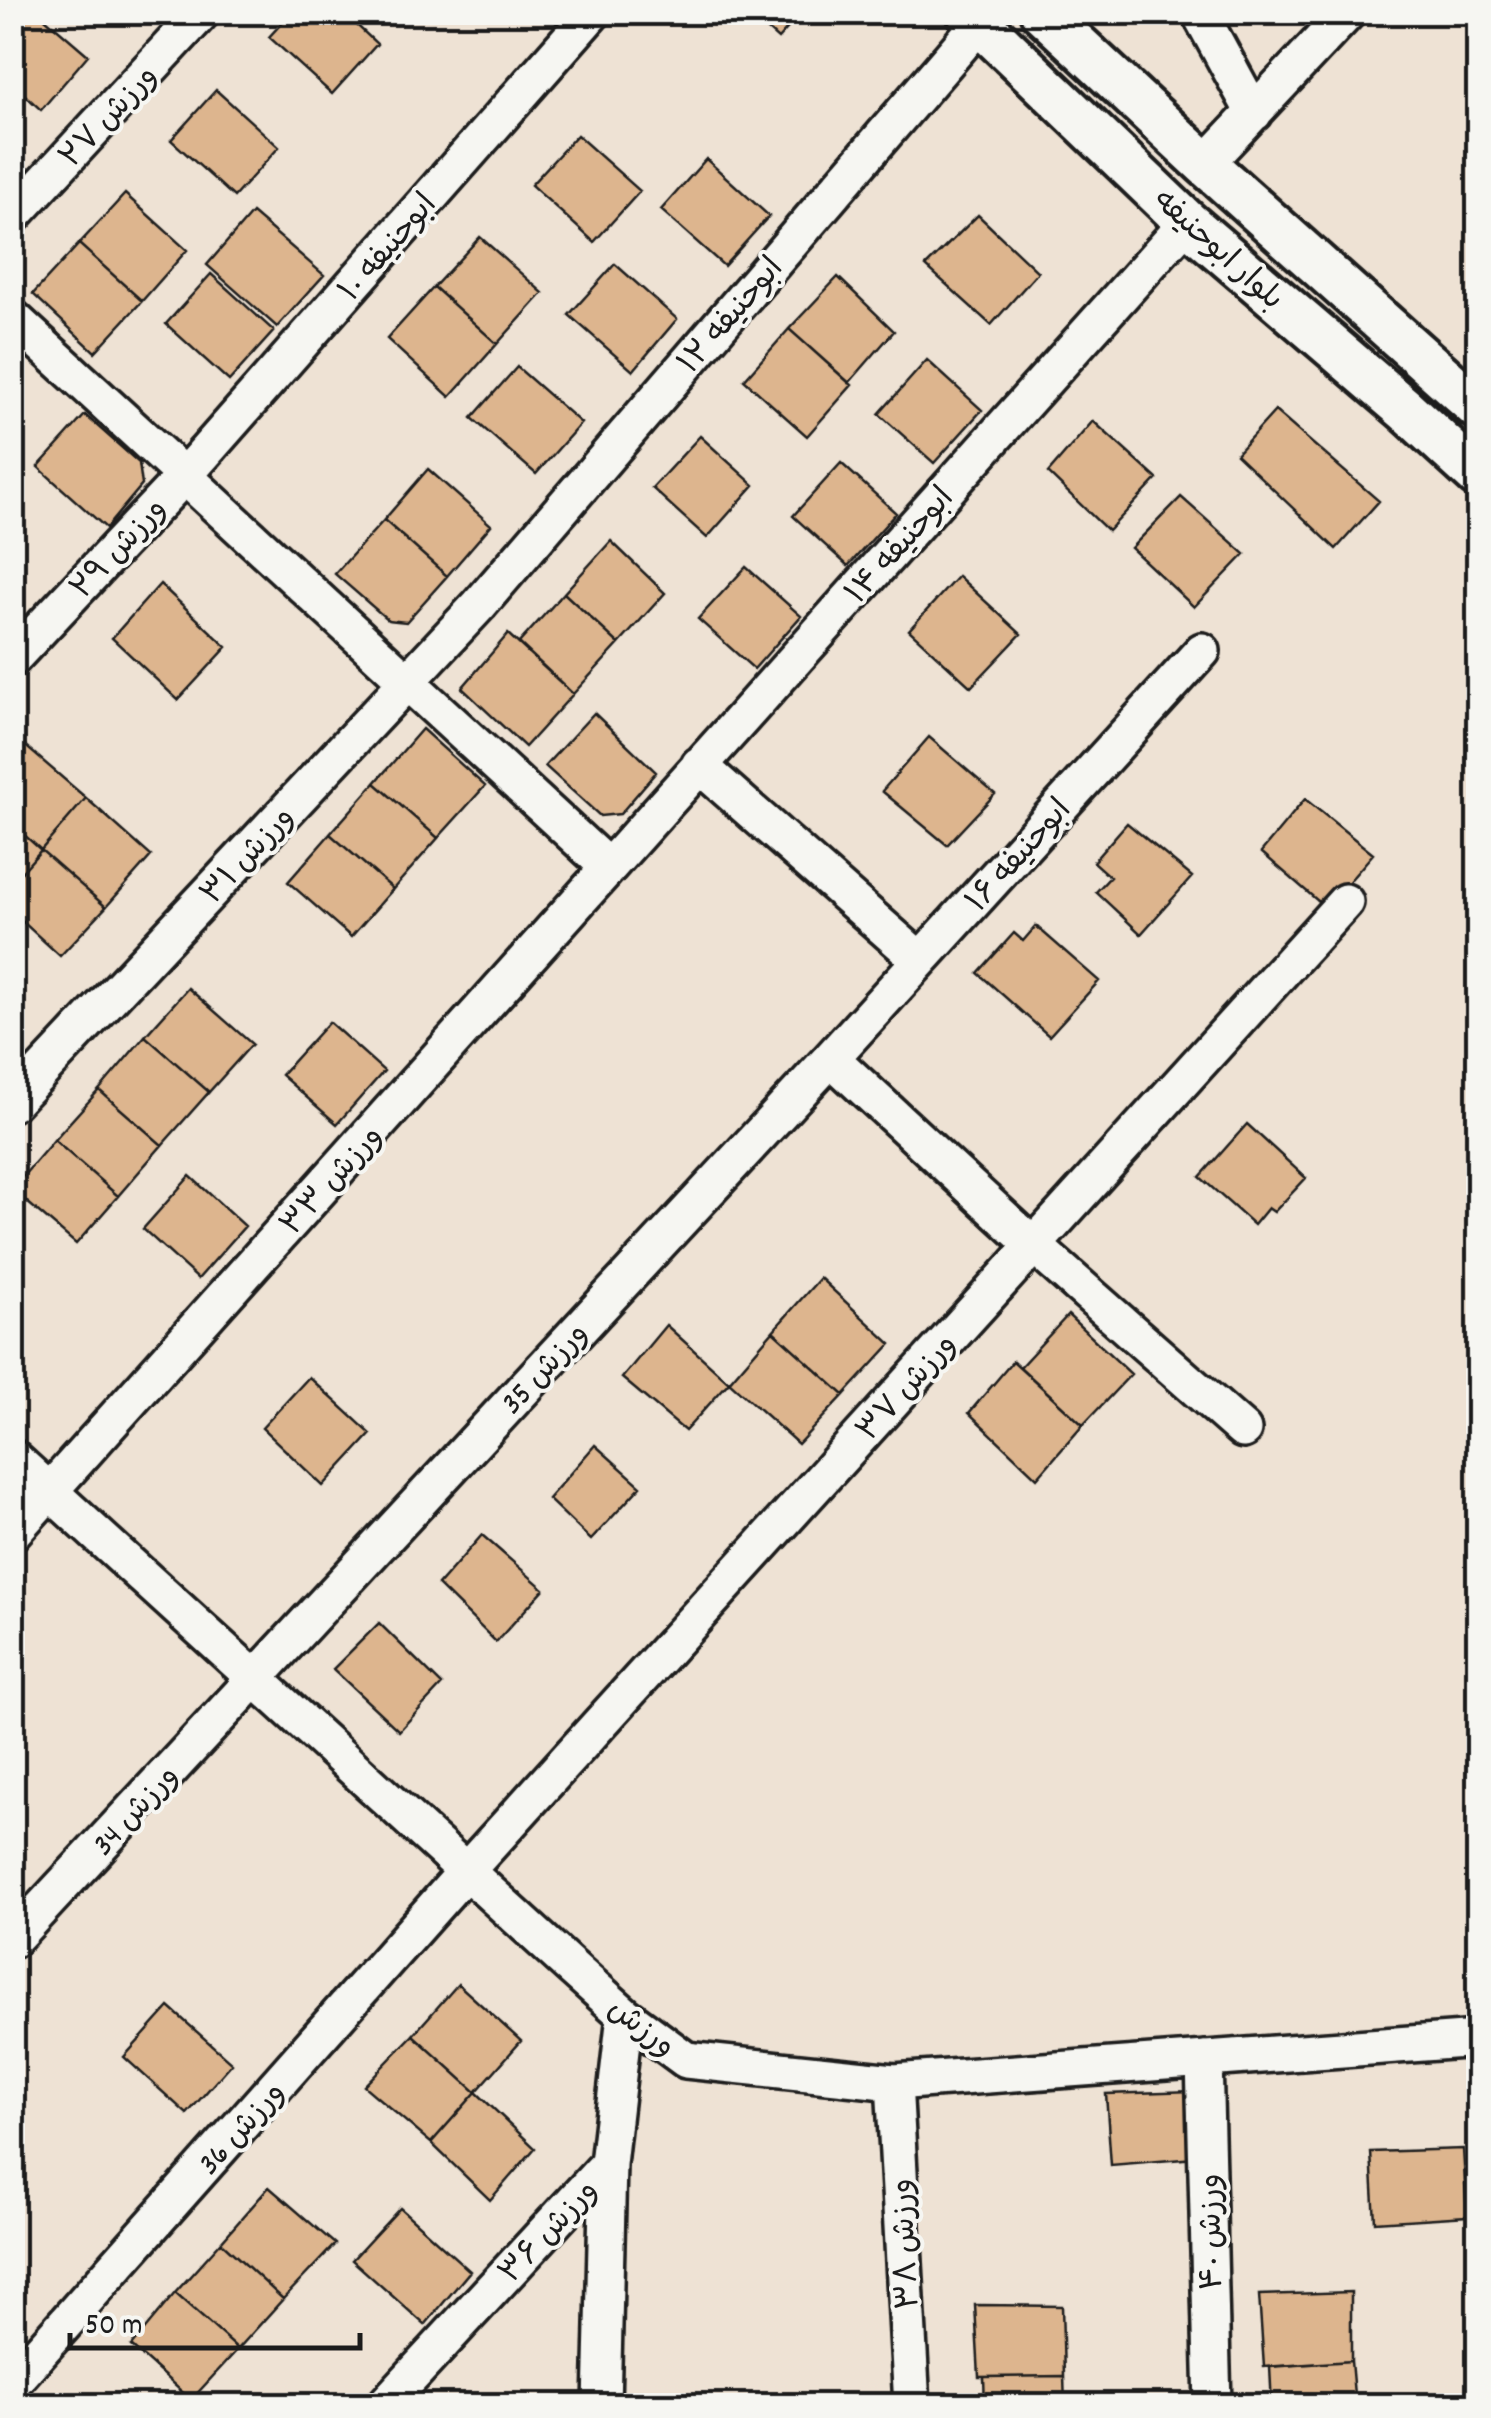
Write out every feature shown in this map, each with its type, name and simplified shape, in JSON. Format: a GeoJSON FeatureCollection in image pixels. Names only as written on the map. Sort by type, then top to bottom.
{"type":"FeatureCollection","features":[{"type":"Feature","properties":{"kind":"street","name":"ورزش ۲۷"},"geometry":{"type":"LineString","coordinates":[[12,217],[202,12]]}},
{"type":"Feature","properties":{"kind":"street","name":"ابوحنیفه ۱۰"},"geometry":{"type":"LineString","coordinates":[[182,477],[593,12]]}},
{"type":"Feature","properties":{"kind":"street","name":"بلوار ابوحنیفه"},"geometry":{"type":"LineString","coordinates":[[1042,12],[1478,408]]}},
{"type":"Feature","properties":{"kind":"street"},"geometry":{"type":"LineString","coordinates":[[1199,12],[1254,113]]}},
{"type":"Feature","properties":{"kind":"street"},"geometry":{"type":"LineString","coordinates":[[1205,164],[1348,12]]}},
{"type":"Feature","properties":{"kind":"street","name":"بلوار ابوحنیفه"},"geometry":{"type":"LineString","coordinates":[[974,18],[1188,222],[1478,476]]}},
{"type":"Feature","properties":{"kind":"street","name":"ابوحنیفه ۱۲"},"geometry":{"type":"LineString","coordinates":[[479,605],[974,18]]}},
{"type":"Feature","properties":{"kind":"street","name":"ابوحنیفه ۱۴"},"geometry":{"type":"LineString","coordinates":[[608,866],[1188,222]]}},
{"type":"Feature","properties":{"kind":"street"},"geometry":{"type":"LineString","coordinates":[[12,317],[608,866]]}},
{"type":"Feature","properties":{"kind":"street","name":"ورزش ۲۹"},"geometry":{"type":"LineString","coordinates":[[12,659],[182,477]]}},
{"type":"Feature","properties":{"kind":"street","name":"ورزش ۳۱"},"geometry":{"type":"LineString","coordinates":[[12,1103],[479,605]]}},
{"type":"Feature","properties":{"kind":"street","name":"ابوحنیفه ۱۶"},"geometry":{"type":"LineString","coordinates":[[831,1058],[1202,650]]}},
{"type":"Feature","properties":{"kind":"street"},"geometry":{"type":"LineString","coordinates":[[699,765],[920,960]]}},
{"type":"Feature","properties":{"kind":"street","name":"ورزش ۳۳"},"geometry":{"type":"LineString","coordinates":[[12,1534],[608,866]]}},
{"type":"Feature","properties":{"kind":"street","name":"ورزش ۳۷"},"geometry":{"type":"LineString","coordinates":[[467,1870],[1345,902]]}},
{"type":"Feature","properties":{"kind":"street"},"geometry":{"type":"LineString","coordinates":[[831,1058],[1033,1245],[1243,1430]]}},
{"type":"Feature","properties":{"kind":"street","name":"ورزش 35"},"geometry":{"type":"LineString","coordinates":[[255,1678],[831,1058]]}},
{"type":"Feature","properties":{"kind":"street","name":"ورزش"},"geometry":{"type":"LineString","coordinates":[[12,1456],[626,2015],[686,2060],[894,2082],[1478,2039]]}},
{"type":"Feature","properties":{"kind":"street","name":"ورزش 34"},"geometry":{"type":"LineString","coordinates":[[12,1940],[255,1678]]}},
{"type":"Feature","properties":{"kind":"street","name":"ورزش 36"},"geometry":{"type":"LineString","coordinates":[[12,2383],[467,1870]]}},
{"type":"Feature","properties":{"kind":"street","name":"ورزش ۳۶"},"geometry":{"type":"LineString","coordinates":[[384,2406],[608,2164],[626,2015]]}},
{"type":"Feature","properties":{"kind":"street","name":"ورزش ۴۰"},"geometry":{"type":"LineString","coordinates":[[1204,2059],[1213,2406]]}},
{"type":"Feature","properties":{"kind":"street","name":"ورزش ۳۸"},"geometry":{"type":"LineString","coordinates":[[894,2082],[912,2406]]}},
{"type":"Feature","properties":{"kind":"street"},"geometry":{"type":"LineString","coordinates":[[602,2406],[608,2164]]}},
{"type":"Feature","properties":{"kind":"building"},"geometry":{"type":"Polygon","coordinates":[[[18,12],[38,12],[88,55],[41,110],[12,83],[12,19],[18,12]]]}},
{"type":"Feature","properties":{"kind":"building"},"geometry":{"type":"Polygon","coordinates":[[[292,12],[343,12],[377,44],[332,94],[269,37],[292,12]]]}},
{"type":"Feature","properties":{"kind":"building"},"geometry":{"type":"Polygon","coordinates":[[[748,12],[802,12],[778,39],[748,12]]]}},
{"type":"Feature","properties":{"kind":"building"},"geometry":{"type":"Polygon","coordinates":[[[216,90],[279,147],[234,197],[171,140],[216,90]]]}},
{"type":"Feature","properties":{"kind":"building"},"geometry":{"type":"Polygon","coordinates":[[[577,135],[640,191],[594,242],[531,185],[577,135]]]}},
{"type":"Feature","properties":{"kind":"building"},"geometry":{"type":"Polygon","coordinates":[[[706,159],[769,216],[724,266],[661,210],[706,159]]]}},
{"type":"Feature","properties":{"kind":"building"},"geometry":{"type":"Polygon","coordinates":[[[125,194],[187,250],[142,301],[79,244],[125,194]]]}},
{"type":"Feature","properties":{"kind":"building"},"geometry":{"type":"Polygon","coordinates":[[[252,213],[324,275],[277,327],[207,265],[252,213]]]}},
{"type":"Feature","properties":{"kind":"building"},"geometry":{"type":"Polygon","coordinates":[[[978,215],[1038,272],[991,325],[926,266],[978,215]]]}},
{"type":"Feature","properties":{"kind":"building"},"geometry":{"type":"Polygon","coordinates":[[[480,237],[543,293],[497,344],[434,287],[480,237]]]}},
{"type":"Feature","properties":{"kind":"building"},"geometry":{"type":"Polygon","coordinates":[[[79,244],[142,301],[95,352],[33,294],[79,244]]]}},
{"type":"Feature","properties":{"kind":"building"},"geometry":{"type":"Polygon","coordinates":[[[615,264],[677,319],[633,371],[569,315],[615,264]]]}},
{"type":"Feature","properties":{"kind":"building"},"geometry":{"type":"Polygon","coordinates":[[[211,274],[274,331],[229,381],[166,324],[211,274]]]}},
{"type":"Feature","properties":{"kind":"building"},"geometry":{"type":"Polygon","coordinates":[[[838,277],[894,331],[849,383],[789,329],[838,277]]]}},
{"type":"Feature","properties":{"kind":"building"},"geometry":{"type":"Polygon","coordinates":[[[434,287],[497,344],[450,397],[387,339],[434,287]]]}},
{"type":"Feature","properties":{"kind":"building"},"geometry":{"type":"Polygon","coordinates":[[[789,329],[852,385],[807,436],[744,380],[789,329]]]}},
{"type":"Feature","properties":{"kind":"building"},"geometry":{"type":"Polygon","coordinates":[[[927,360],[982,410],[934,463],[879,414],[927,360]]]}},
{"type":"Feature","properties":{"kind":"building"},"geometry":{"type":"Polygon","coordinates":[[[517,367],[581,423],[536,474],[472,418],[517,367]]]}},
{"type":"Feature","properties":{"kind":"building"},"geometry":{"type":"Polygon","coordinates":[[[1275,411],[1379,501],[1336,549],[1236,454],[1275,411]]]}},
{"type":"Feature","properties":{"kind":"building"},"geometry":{"type":"Polygon","coordinates":[[[85,415],[139,463],[142,485],[106,528],[38,467],[85,415]]]}},
{"type":"Feature","properties":{"kind":"building"},"geometry":{"type":"Polygon","coordinates":[[[1093,421],[1157,479],[1108,531],[1048,473],[1093,421]]]}},
{"type":"Feature","properties":{"kind":"building"},"geometry":{"type":"Polygon","coordinates":[[[700,436],[754,485],[707,538],[652,488],[700,436]]]}},
{"type":"Feature","properties":{"kind":"building"},"geometry":{"type":"Polygon","coordinates":[[[841,463],[896,513],[848,566],[793,516],[841,463]]]}},
{"type":"Feature","properties":{"kind":"building"},"geometry":{"type":"Polygon","coordinates":[[[428,469],[491,525],[447,576],[384,520],[428,469]]]}},
{"type":"Feature","properties":{"kind":"building"},"geometry":{"type":"Polygon","coordinates":[[[1181,497],[1245,554],[1194,607],[1131,548],[1181,497]]]}},
{"type":"Feature","properties":{"kind":"building"},"geometry":{"type":"Polygon","coordinates":[[[384,520],[447,576],[406,622],[388,620],[335,574],[384,520]]]}},
{"type":"Feature","properties":{"kind":"building"},"geometry":{"type":"Polygon","coordinates":[[[611,541],[665,593],[619,644],[564,593],[611,541]]]}},
{"type":"Feature","properties":{"kind":"building"},"geometry":{"type":"Polygon","coordinates":[[[746,567],[801,616],[754,669],[698,619],[746,567]]]}},
{"type":"Feature","properties":{"kind":"building"},"geometry":{"type":"Polygon","coordinates":[[[958,576],[1021,634],[971,687],[909,630],[958,576]]]}},
{"type":"Feature","properties":{"kind":"building"},"geometry":{"type":"Polygon","coordinates":[[[160,584],[227,647],[178,700],[112,638],[160,584]]]}},
{"type":"Feature","properties":{"kind":"building"},"geometry":{"type":"Polygon","coordinates":[[[564,593],[619,644],[573,694],[519,643],[564,593]]]}},
{"type":"Feature","properties":{"kind":"building"},"geometry":{"type":"Polygon","coordinates":[[[508,634],[573,694],[525,747],[462,688],[508,634]]]}},
{"type":"Feature","properties":{"kind":"building"},"geometry":{"type":"Polygon","coordinates":[[[594,713],[656,772],[620,814],[600,816],[545,766],[594,713]]]}},
{"type":"Feature","properties":{"kind":"building"},"geometry":{"type":"Polygon","coordinates":[[[422,729],[485,786],[438,838],[375,783],[422,729]]]}},
{"type":"Feature","properties":{"kind":"building"},"geometry":{"type":"Polygon","coordinates":[[[929,737],[995,794],[947,845],[882,791],[929,737]]]}},
{"type":"Feature","properties":{"kind":"building"},"geometry":{"type":"Polygon","coordinates":[[[22,743],[86,798],[41,850],[12,824],[12,753],[22,743]]]}},
{"type":"Feature","properties":{"kind":"building"},"geometry":{"type":"Polygon","coordinates":[[[375,783],[438,838],[393,889],[330,834],[375,783]]]}},
{"type":"Feature","properties":{"kind":"building"},"geometry":{"type":"Polygon","coordinates":[[[86,798],[151,856],[106,907],[41,850],[86,798]]]}},
{"type":"Feature","properties":{"kind":"building"},"geometry":{"type":"Polygon","coordinates":[[[1305,799],[1373,854],[1326,908],[1261,852],[1305,799]]]}},
{"type":"Feature","properties":{"kind":"building"},"geometry":{"type":"Polygon","coordinates":[[[1127,823],[1192,877],[1141,934],[1096,892],[1110,877],[1093,862],[1127,823]]]}},
{"type":"Feature","properties":{"kind":"building"},"geometry":{"type":"Polygon","coordinates":[[[12,824],[41,850],[12,883],[12,824]]]}},
{"type":"Feature","properties":{"kind":"building"},"geometry":{"type":"Polygon","coordinates":[[[330,834],[393,889],[351,937],[288,882],[330,834]]]}},
{"type":"Feature","properties":{"kind":"building"},"geometry":{"type":"Polygon","coordinates":[[[41,850],[106,907],[60,956],[12,912],[12,883],[41,850]]]}},
{"type":"Feature","properties":{"kind":"building"},"geometry":{"type":"Polygon","coordinates":[[[1036,926],[1099,981],[1049,1036],[978,973],[1014,933],[1023,941],[1036,926]]]}},
{"type":"Feature","properties":{"kind":"building"},"geometry":{"type":"Polygon","coordinates":[[[188,988],[252,1044],[209,1092],[145,1036],[188,988]]]}},
{"type":"Feature","properties":{"kind":"building"},"geometry":{"type":"Polygon","coordinates":[[[329,1022],[384,1071],[337,1124],[281,1075],[329,1022]]]}},
{"type":"Feature","properties":{"kind":"building"},"geometry":{"type":"Polygon","coordinates":[[[145,1036],[209,1092],[162,1145],[99,1090],[145,1036]]]}},
{"type":"Feature","properties":{"kind":"building"},"geometry":{"type":"Polygon","coordinates":[[[99,1090],[162,1145],[118,1196],[54,1140],[99,1090]]]}},
{"type":"Feature","properties":{"kind":"building"},"geometry":{"type":"Polygon","coordinates":[[[1247,1124],[1306,1178],[1274,1212],[1268,1208],[1254,1225],[1200,1177],[1247,1124]]]}},
{"type":"Feature","properties":{"kind":"building"},"geometry":{"type":"Polygon","coordinates":[[[54,1140],[118,1196],[76,1244],[12,1189],[54,1140]]]}},
{"type":"Feature","properties":{"kind":"building"},"geometry":{"type":"Polygon","coordinates":[[[190,1176],[245,1226],[198,1279],[143,1229],[190,1176]]]}},
{"type":"Feature","properties":{"kind":"building"},"geometry":{"type":"Polygon","coordinates":[[[820,1278],[891,1344],[844,1395],[773,1331],[820,1278]]]}},
{"type":"Feature","properties":{"kind":"building"},"geometry":{"type":"Polygon","coordinates":[[[1068,1315],[1131,1374],[1083,1425],[1020,1367],[1068,1315]]]}},
{"type":"Feature","properties":{"kind":"building"},"geometry":{"type":"Polygon","coordinates":[[[666,1325],[729,1382],[685,1431],[622,1378],[666,1325]]]}},
{"type":"Feature","properties":{"kind":"building"},"geometry":{"type":"Polygon","coordinates":[[[773,1331],[844,1395],[798,1444],[729,1382],[773,1331]]]}},
{"type":"Feature","properties":{"kind":"building"},"geometry":{"type":"Polygon","coordinates":[[[1013,1361],[1083,1425],[1037,1478],[969,1413],[1013,1361]]]}},
{"type":"Feature","properties":{"kind":"building"},"geometry":{"type":"Polygon","coordinates":[[[309,1377],[371,1434],[323,1486],[262,1428],[309,1377]]]}},
{"type":"Feature","properties":{"kind":"building"},"geometry":{"type":"Polygon","coordinates":[[[595,1445],[641,1486],[591,1540],[548,1499],[595,1445]]]}},
{"type":"Feature","properties":{"kind":"building"},"geometry":{"type":"Polygon","coordinates":[[[482,1535],[544,1589],[496,1642],[438,1585],[482,1535]]]}},
{"type":"Feature","properties":{"kind":"building"},"geometry":{"type":"Polygon","coordinates":[[[379,1623],[442,1685],[399,1731],[333,1669],[379,1623]]]}},
{"type":"Feature","properties":{"kind":"building"},"geometry":{"type":"Polygon","coordinates":[[[458,1984],[521,2041],[476,2092],[413,2035],[458,1984]]]}},
{"type":"Feature","properties":{"kind":"building"},"geometry":{"type":"Polygon","coordinates":[[[169,2007],[232,2063],[187,2114],[124,2057],[169,2007]]]}},
{"type":"Feature","properties":{"kind":"building"},"geometry":{"type":"Polygon","coordinates":[[[413,2035],[476,2092],[431,2143],[364,2086],[413,2035]]]}},
{"type":"Feature","properties":{"kind":"building"},"geometry":{"type":"Polygon","coordinates":[[[1193,2091],[1195,2158],[1111,2165],[1106,2094],[1193,2091]]]}},
{"type":"Feature","properties":{"kind":"building"},"geometry":{"type":"Polygon","coordinates":[[[476,2092],[535,2148],[490,2200],[431,2143],[476,2092]]]}},
{"type":"Feature","properties":{"kind":"building"},"geometry":{"type":"Polygon","coordinates":[[[1463,2149],[1467,2216],[1375,2222],[1371,2152],[1463,2149]]]}},
{"type":"Feature","properties":{"kind":"building"},"geometry":{"type":"Polygon","coordinates":[[[269,2187],[335,2244],[283,2299],[221,2242],[269,2187]]]}},
{"type":"Feature","properties":{"kind":"building"},"geometry":{"type":"Polygon","coordinates":[[[400,2208],[470,2271],[425,2325],[352,2260],[400,2208]]]}},
{"type":"Feature","properties":{"kind":"building"},"geometry":{"type":"Polygon","coordinates":[[[221,2242],[283,2299],[238,2349],[175,2293],[221,2242]]]}},
{"type":"Feature","properties":{"kind":"building"},"geometry":{"type":"Polygon","coordinates":[[[1351,2292],[1351,2361],[1264,2367],[1259,2295],[1351,2292]]]}},
{"type":"Feature","properties":{"kind":"building"},"geometry":{"type":"Polygon","coordinates":[[[175,2293],[238,2349],[191,2400],[131,2346],[175,2293]]]}},
{"type":"Feature","properties":{"kind":"building"},"geometry":{"type":"Polygon","coordinates":[[[975,2305],[1062,2306],[1064,2376],[979,2377],[975,2305]]]}},
{"type":"Feature","properties":{"kind":"building"},"geometry":{"type":"Polygon","coordinates":[[[1351,2361],[1355,2406],[1272,2406],[1270,2367],[1351,2361]]]}},
{"type":"Feature","properties":{"kind":"building"},"geometry":{"type":"Polygon","coordinates":[[[1064,2376],[1065,2406],[985,2406],[984,2377],[1064,2376]]]}}]}
